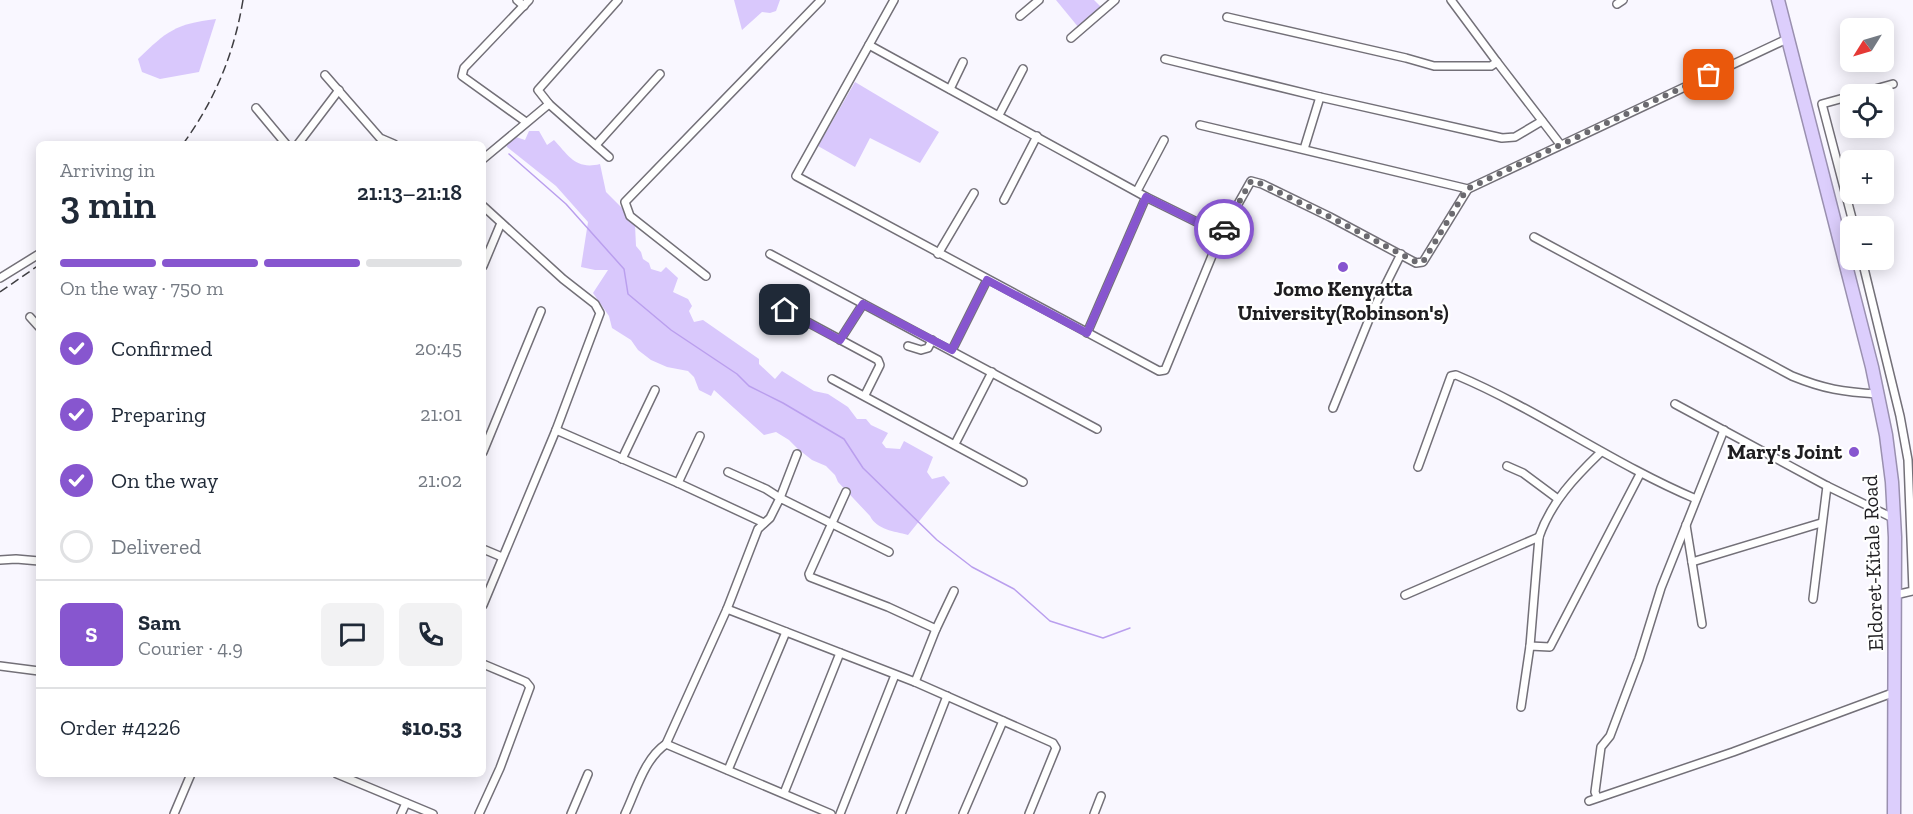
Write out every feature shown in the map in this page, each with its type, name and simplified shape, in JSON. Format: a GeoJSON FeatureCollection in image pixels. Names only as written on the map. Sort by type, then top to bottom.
{"type":"FeatureCollection","features":[{"type":"Feature","properties":{"kind":"highway","name":"Eldoret-Kitale Road"},"geometry":{"type":"LineString","coordinates":[[1778,0],[1878,394],[1889,455],[1895,519],[1894,814]]}},
{"type":"Feature","properties":{"kind":"street"},"geometry":{"type":"LineString","coordinates":[[517,0],[524,6]]}},
{"type":"Feature","properties":{"kind":"street"},"geometry":{"type":"LineString","coordinates":[[526,122],[462,76],[464,68],[529,0]]}},
{"type":"Feature","properties":{"kind":"street"},"geometry":{"type":"LineString","coordinates":[[609,157],[549,104],[539,94],[538,89],[618,0]]}},
{"type":"Feature","properties":{"kind":"street"},"geometry":{"type":"LineString","coordinates":[[706,276],[630,216],[625,202],[821,0]]}},
{"type":"Feature","properties":{"kind":"street"},"geometry":{"type":"LineString","coordinates":[[894,0],[796,176],[1159,371],[1165,370],[1221,234],[1251,181],[1262,184],[1330,217],[1416,262],[1423,262],[1467,189],[1789,38]]}},
{"type":"Feature","properties":{"kind":"street"},"geometry":{"type":"LineString","coordinates":[[1020,16],[1039,0]]}},
{"type":"Feature","properties":{"kind":"street"},"geometry":{"type":"LineString","coordinates":[[1071,38],[1115,0]]}},
{"type":"Feature","properties":{"kind":"street"},"geometry":{"type":"LineString","coordinates":[[1451,0],[1560,144]]}},
{"type":"Feature","properties":{"kind":"street"},"geometry":{"type":"LineString","coordinates":[[1227,17],[1434,66],[1491,66],[1497,62]]}},
{"type":"Feature","properties":{"kind":"street"},"geometry":{"type":"LineString","coordinates":[[868,45],[1146,197],[1221,234]]}},
{"type":"Feature","properties":{"kind":"street"},"geometry":{"type":"LineString","coordinates":[[1165,59],[1502,138],[1515,136],[1542,121]]}},
{"type":"Feature","properties":{"kind":"street"},"geometry":{"type":"LineString","coordinates":[[950,89],[963,62]]}},
{"type":"Feature","properties":{"kind":"street"},"geometry":{"type":"LineString","coordinates":[[999,115],[1023,69]]}},
{"type":"Feature","properties":{"kind":"street"},"geometry":{"type":"LineString","coordinates":[[596,145],[660,74]]}},
{"type":"Feature","properties":{"kind":"street"},"geometry":{"type":"LineString","coordinates":[[325,75],[378,141]]}},
{"type":"Feature","properties":{"kind":"street"},"geometry":{"type":"LineString","coordinates":[[300,141],[339,90]]}},
{"type":"Feature","properties":{"kind":"street"},"geometry":{"type":"LineString","coordinates":[[1304,150],[1320,97]]}},
{"type":"Feature","properties":{"kind":"street"},"geometry":{"type":"LineString","coordinates":[[1840,99],[1822,104],[1851,216]]}},
{"type":"Feature","properties":{"kind":"street"},"geometry":{"type":"LineString","coordinates":[[486,156],[549,104]]}},
{"type":"Feature","properties":{"kind":"street"},"geometry":{"type":"LineString","coordinates":[[255,108],[283,141]]}},
{"type":"Feature","properties":{"kind":"street"},"geometry":{"type":"LineString","coordinates":[[1200,125],[1467,189]]}},
{"type":"Feature","properties":{"kind":"street"},"geometry":{"type":"LineString","coordinates":[[1004,200],[1037,136]]}},
{"type":"Feature","properties":{"kind":"street"},"geometry":{"type":"LineString","coordinates":[[1137,191],[1164,140]]}},
{"type":"Feature","properties":{"kind":"street"},"geometry":{"type":"LineString","coordinates":[[938,254],[974,193]]}},
{"type":"Feature","properties":{"kind":"street"},"geometry":{"type":"LineString","coordinates":[[1087,333],[1146,197]]}},
{"type":"Feature","properties":{"kind":"street"},"geometry":{"type":"LineString","coordinates":[[486,209],[595,304],[600,313],[556,430],[486,597]]}},
{"type":"Feature","properties":{"kind":"street"},"geometry":{"type":"LineString","coordinates":[[486,259],[501,223]]}},
{"type":"Feature","properties":{"kind":"street"},"geometry":{"type":"LineString","coordinates":[[1534,237],[1792,376],[1820,388],[1878,394]]}},
{"type":"Feature","properties":{"kind":"street"},"geometry":{"type":"LineString","coordinates":[[770,254],[1097,429]]}},
{"type":"Feature","properties":{"kind":"street"},"geometry":{"type":"LineString","coordinates":[[1333,408],[1372,312],[1401,254]]}},
{"type":"Feature","properties":{"kind":"street"},"geometry":{"type":"LineString","coordinates":[[0,278],[36,256]]}},
{"type":"Feature","properties":{"kind":"street"},"geometry":{"type":"LineString","coordinates":[[1864,270],[1900,416],[1908,460],[1913,591],[1895,595]]}},
{"type":"Feature","properties":{"kind":"street"},"geometry":{"type":"LineString","coordinates":[[952,350],[987,280]]}},
{"type":"Feature","properties":{"kind":"street"},"geometry":{"type":"LineString","coordinates":[[840,340],[863,304]]}},
{"type":"Feature","properties":{"kind":"street"},"geometry":{"type":"LineString","coordinates":[[486,445],[541,310]]}},
{"type":"Feature","properties":{"kind":"street"},"geometry":{"type":"LineString","coordinates":[[785,310],[879,362],[874,379],[865,395]]}},
{"type":"Feature","properties":{"kind":"street"},"geometry":{"type":"LineString","coordinates":[[30,316],[36,323]]}},
{"type":"Feature","properties":{"kind":"street"},"geometry":{"type":"LineString","coordinates":[[908,346],[921,350],[928,348],[932,340]]}},
{"type":"Feature","properties":{"kind":"street"},"geometry":{"type":"LineString","coordinates":[[955,444],[992,372]]}},
{"type":"Feature","properties":{"kind":"street"},"geometry":{"type":"LineString","coordinates":[[1418,467],[1451,376],[1456,375],[1640,474],[1696,499]]}},
{"type":"Feature","properties":{"kind":"street"},"geometry":{"type":"LineString","coordinates":[[832,379],[1023,482]]}},
{"type":"Feature","properties":{"kind":"street"},"geometry":{"type":"LineString","coordinates":[[622,459],[656,390]]}},
{"type":"Feature","properties":{"kind":"street"},"geometry":{"type":"LineString","coordinates":[[1675,404],[1827,486],[1895,519]]}},
{"type":"Feature","properties":{"kind":"street"},"geometry":{"type":"LineString","coordinates":[[556,430],[764,523]]}},
{"type":"Feature","properties":{"kind":"street"},"geometry":{"type":"LineString","coordinates":[[1597,797],[1595,792],[1601,747],[1610,736],[1640,659],[1661,588],[1724,430]]}},
{"type":"Feature","properties":{"kind":"street"},"geometry":{"type":"LineString","coordinates":[[678,483],[700,436]]}},
{"type":"Feature","properties":{"kind":"street"},"geometry":{"type":"LineString","coordinates":[[1521,706],[1530,646],[1539,537],[1558,499],[1577,475],[1601,452]]}},
{"type":"Feature","properties":{"kind":"street"},"geometry":{"type":"LineString","coordinates":[[625,814],[649,761],[658,749],[666,744],[727,609],[758,529],[770,518],[797,454]]}},
{"type":"Feature","properties":{"kind":"street"},"geometry":{"type":"LineString","coordinates":[[1507,466],[1523,473],[1558,499]]}},
{"type":"Feature","properties":{"kind":"street"},"geometry":{"type":"LineString","coordinates":[[728,472],[890,552]]}},
{"type":"Feature","properties":{"kind":"street"},"geometry":{"type":"LineString","coordinates":[[1530,646],[1550,647],[1640,474]]}},
{"type":"Feature","properties":{"kind":"street"},"geometry":{"type":"LineString","coordinates":[[1813,599],[1827,486]]}},
{"type":"Feature","properties":{"kind":"street"},"geometry":{"type":"LineString","coordinates":[[846,492],[809,574],[811,578],[888,607],[936,629]]}},
{"type":"Feature","properties":{"kind":"street"},"geometry":{"type":"LineString","coordinates":[[1692,562],[1821,523]]}},
{"type":"Feature","properties":{"kind":"street"},"geometry":{"type":"LineString","coordinates":[[1686,524],[1702,624]]}},
{"type":"Feature","properties":{"kind":"street"},"geometry":{"type":"LineString","coordinates":[[1405,595],[1539,537]]}},
{"type":"Feature","properties":{"kind":"street"},"geometry":{"type":"LineString","coordinates":[[486,550],[502,557]]}},
{"type":"Feature","properties":{"kind":"street"},"geometry":{"type":"LineString","coordinates":[[0,560],[36,561]]}},
{"type":"Feature","properties":{"kind":"street"},"geometry":{"type":"LineString","coordinates":[[915,682],[954,591]]}},
{"type":"Feature","properties":{"kind":"street"},"geometry":{"type":"LineString","coordinates":[[727,609],[915,682],[1053,743],[1055,745],[1029,814]]}},
{"type":"Feature","properties":{"kind":"street"},"geometry":{"type":"LineString","coordinates":[[728,770],[786,632]]}},
{"type":"Feature","properties":{"kind":"street"},"geometry":{"type":"LineString","coordinates":[[784,793],[840,653]]}},
{"type":"Feature","properties":{"kind":"street"},"geometry":{"type":"LineString","coordinates":[[479,814],[500,768],[530,687],[526,682],[486,665]]}},
{"type":"Feature","properties":{"kind":"street"},"geometry":{"type":"LineString","coordinates":[[0,666],[36,671]]}},
{"type":"Feature","properties":{"kind":"street"},"geometry":{"type":"LineString","coordinates":[[840,814],[895,675]]}},
{"type":"Feature","properties":{"kind":"street"},"geometry":{"type":"LineString","coordinates":[[1589,801],[1733,752],[1895,692]]}},
{"type":"Feature","properties":{"kind":"street"},"geometry":{"type":"LineString","coordinates":[[901,814],[947,696]]}},
{"type":"Feature","properties":{"kind":"street"},"geometry":{"type":"LineString","coordinates":[[963,814],[1003,721]]}},
{"type":"Feature","properties":{"kind":"street"},"geometry":{"type":"LineString","coordinates":[[666,744],[831,814]]}},
{"type":"Feature","properties":{"kind":"street"},"geometry":{"type":"LineString","coordinates":[[572,814],[588,774]]}},
{"type":"Feature","properties":{"kind":"street"},"geometry":{"type":"LineString","coordinates":[[174,814],[190,777]]}},
{"type":"Feature","properties":{"kind":"street"},"geometry":{"type":"LineString","coordinates":[[344,777],[433,814]]}},
{"type":"Feature","properties":{"kind":"street"},"geometry":{"type":"LineString","coordinates":[[1094,814],[1101,796]]}},
{"type":"Feature","properties":{"kind":"street"},"geometry":{"type":"LineString","coordinates":[[401,814],[406,803]]}},
{"type":"Feature","properties":{"kind":"shaded area"},"geometry":{"type":"Polygon","coordinates":[[[734,0],[780,0],[776,11],[762,12],[742,30],[734,0]]]}},
{"type":"Feature","properties":{"kind":"shaded area"},"geometry":{"type":"Polygon","coordinates":[[[1056,0],[1094,0],[1102,8],[1079,28],[1056,0]]]}},
{"type":"Feature","properties":{"kind":"shaded area"},"geometry":{"type":"Polygon","coordinates":[[[216,19],[199,72],[160,79],[142,72],[138,59],[165,35],[181,26],[216,19]]]}},
{"type":"Feature","properties":{"kind":"shaded area"},"geometry":{"type":"Polygon","coordinates":[[[855,82],[939,132],[920,163],[870,138],[855,167],[818,146],[855,82]]]}},
{"type":"Feature","properties":{"kind":"shaded area"},"geometry":{"type":"Polygon","coordinates":[[[529,131],[539,131],[547,145],[554,140],[579,163],[600,164],[606,192],[635,225],[636,246],[643,259],[649,263],[651,269],[661,272],[666,267],[678,278],[673,292],[688,299],[692,306],[689,311],[694,322],[703,320],[759,359],[759,364],[775,379],[782,371],[814,391],[828,394],[848,407],[857,419],[866,419],[871,425],[888,433],[882,443],[886,448],[900,449],[904,441],[933,457],[927,472],[932,479],[944,476],[950,483],[908,535],[886,529],[873,521],[826,466],[812,460],[789,440],[776,432],[764,435],[714,390],[711,396],[699,390],[694,377],[688,371],[667,367],[651,360],[638,350],[631,340],[612,328],[609,316],[593,293],[608,270],[581,267],[588,222],[556,186],[507,147],[506,143],[513,136],[525,140],[529,131]]]}},
{"type":"Feature","properties":{"kind":"waterway"},"geometry":{"type":"LineString","coordinates":[[509,154],[566,204],[624,269],[628,294],[671,330],[737,374],[749,386],[844,439],[863,468],[937,540],[972,567],[1014,589],[1050,621],[1103,638],[1130,628]]}},
{"type":"Feature","properties":{"kind":"railway"},"geometry":{"type":"LineString","coordinates":[[185,141],[205,111],[222,76],[243,0]]}},
{"type":"Feature","properties":{"kind":"railway"},"geometry":{"type":"LineString","coordinates":[[0,292],[36,267]]}},
{"type":"Feature","properties":{"kind":"way so far"},"geometry":{"type":"LineString","coordinates":[[1224,229],[1251,181],[1262,184],[1330,217],[1416,262],[1423,262],[1467,189],[1709,75]]}},
{"type":"Feature","properties":{"kind":"place","name":"Jomo Kenyatta University(Robinson's)"},"geometry":{"type":"Point","coordinates":[1343,267]}},
{"type":"Feature","properties":{"kind":"place","name":"Mary's Joint"},"geometry":{"type":"Point","coordinates":[1854,452]}},
{"type":"Feature","properties":{"kind":"route"},"geometry":{"type":"LineString","coordinates":[[785,310],[840,340],[863,304],[952,350],[987,280],[1087,333],[1146,197],[1221,234],[1224,229]]}}]}
